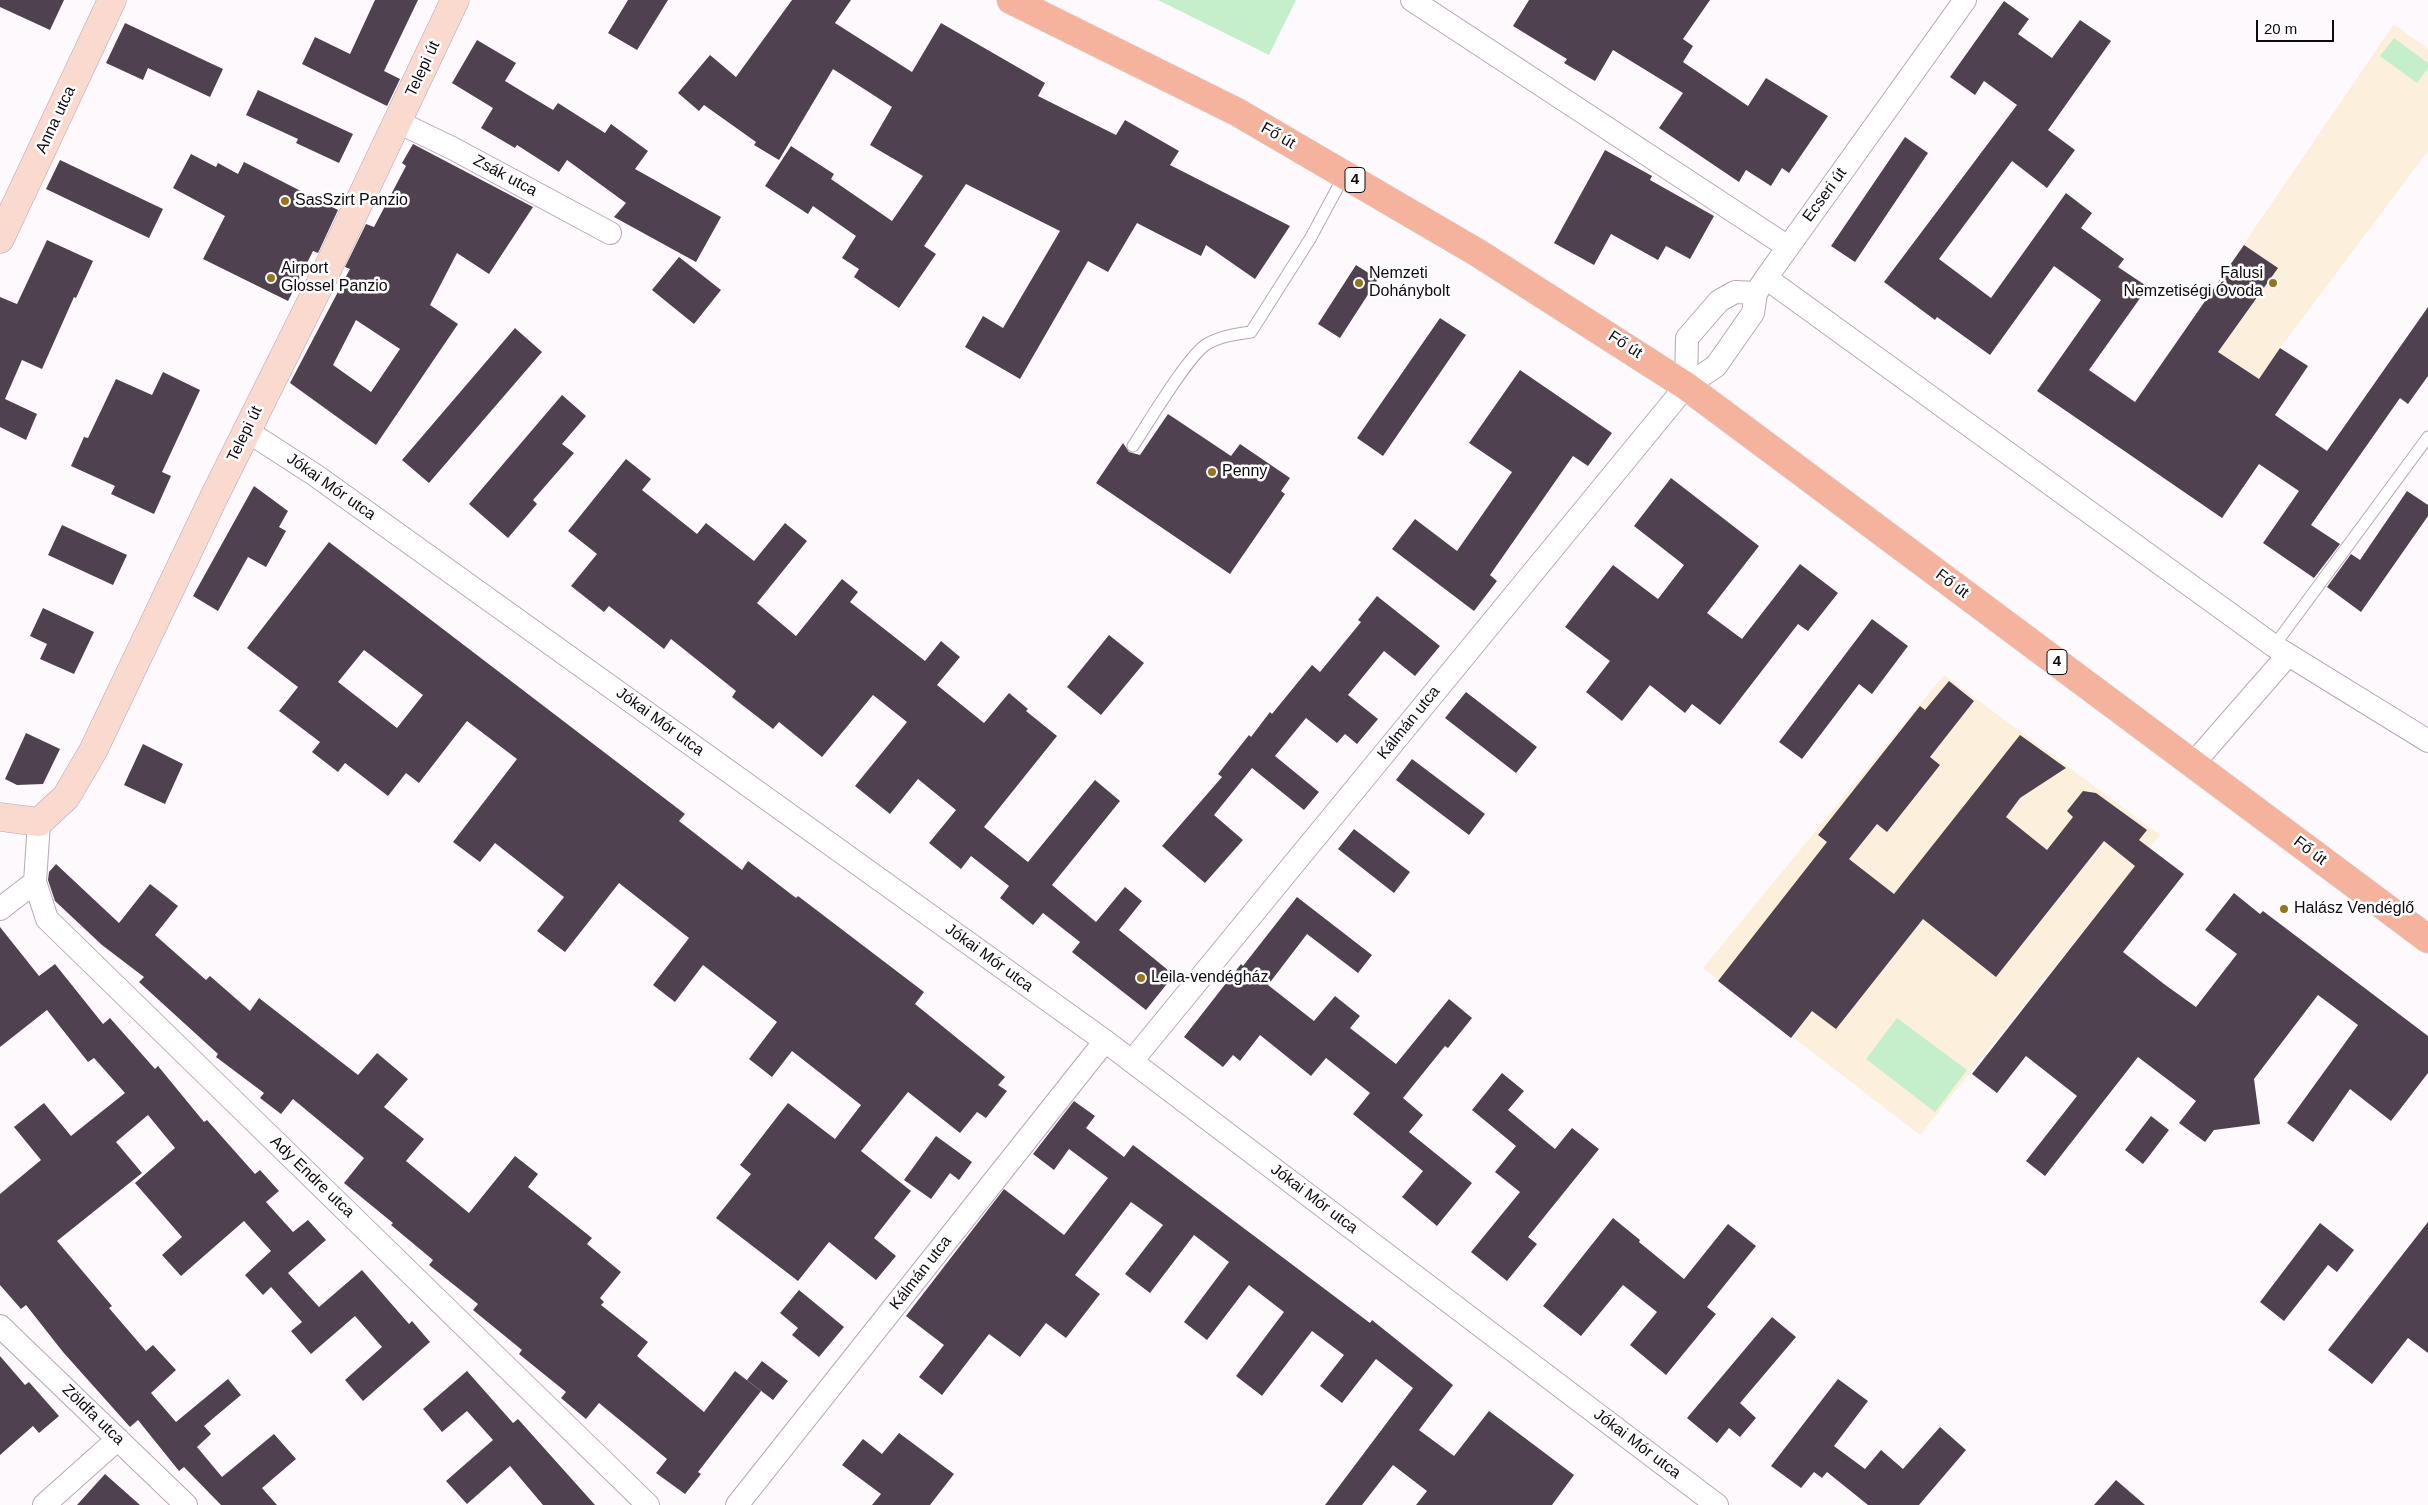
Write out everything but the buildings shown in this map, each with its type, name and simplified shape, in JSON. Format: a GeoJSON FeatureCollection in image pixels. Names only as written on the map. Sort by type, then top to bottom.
{"type":"FeatureCollection","features":[{"type":"Feature","properties":{"kind":"main road","name":"Anna utca"},"geometry":{"type":"LineString","coordinates":[[0,239],[112,0]]}},
{"type":"Feature","properties":{"kind":"main road","name":"Telepi út"},"geometry":{"type":"LineString","coordinates":[[39,822],[66,797],[93,751],[398,122],[455,0]]}},
{"type":"Feature","properties":{"kind":"main road","name":"Fő út"},"geometry":{"type":"LineString","coordinates":[[1028,4],[1237,112],[1345,174],[1577,315],[1686,386],[2428,939]]}},
{"type":"Feature","properties":{"kind":"main road"},"geometry":{"type":"LineString","coordinates":[[0,817],[39,822]]}},
{"type":"Feature","properties":{"kind":"street"},"geometry":{"type":"LineString","coordinates":[[1412,0],[1788,247]]}},
{"type":"Feature","properties":{"kind":"street","name":"Ecseri út"},"geometry":{"type":"LineString","coordinates":[[1686,386],[1716,366],[1753,312],[1761,286],[1965,0]]}},
{"type":"Feature","properties":{"kind":"street","name":"Zsák utca"},"geometry":{"type":"LineString","coordinates":[[398,122],[452,148],[610,233]]}},
{"type":"Feature","properties":{"kind":"street"},"geometry":{"type":"LineString","coordinates":[[1686,386],[1687,338],[1719,301],[1736,292],[1761,286],[2281,651],[2428,741]]}},
{"type":"Feature","properties":{"kind":"street","name":"Kálmán utca"},"geometry":{"type":"LineString","coordinates":[[1132,1061],[1686,386]]}},
{"type":"Feature","properties":{"kind":"street","name":"Jókai Mór utca"},"geometry":{"type":"LineString","coordinates":[[247,431],[316,474],[1105,1041],[1717,1505]]}},
{"type":"Feature","properties":{"kind":"street"},"geometry":{"type":"LineString","coordinates":[[2193,764],[2281,651]]}},
{"type":"Feature","properties":{"kind":"street","name":"Ady Endre utca"},"geometry":{"type":"LineString","coordinates":[[39,822],[35,882],[47,919],[648,1505]]}},
{"type":"Feature","properties":{"kind":"street"},"geometry":{"type":"LineString","coordinates":[[0,909],[35,882]]}},
{"type":"Feature","properties":{"kind":"street","name":"Kálmán utca"},"geometry":{"type":"LineString","coordinates":[[737,1505],[1105,1041]]}},
{"type":"Feature","properties":{"kind":"street","name":"Zöldfa utca"},"geometry":{"type":"LineString","coordinates":[[0,1326],[186,1505]]}},
{"type":"Feature","properties":{"kind":"street"},"geometry":{"type":"LineString","coordinates":[[44,1505],[118,1439]]}},
{"type":"Feature","properties":{"kind":"lane"},"geometry":{"type":"LineString","coordinates":[[1133,446],[1188,363],[1205,344],[1234,334],[1251,332],[1310,240],[1345,174]]}},
{"type":"Feature","properties":{"kind":"lane"},"geometry":{"type":"LineString","coordinates":[[2281,651],[2428,436]]}},
{"type":"Feature","properties":{"kind":"shaded area","name":"Falusi Nemzetiségi Óvoda"},"geometry":{"type":"Polygon","coordinates":[[[2394,24],[2428,49],[2428,151],[2280,348],[2183,492],[2110,440],[2394,24]]]}},
{"type":"Feature","properties":{"kind":"shaded area"},"geometry":{"type":"Polygon","coordinates":[[[1944,675],[2160,835],[1920,1135],[1703,968],[1944,675]]]}},
{"type":"Feature","properties":{"kind":"green space"},"geometry":{"type":"Polygon","coordinates":[[[1158,0],[1296,0],[1269,55],[1158,0]]]}},
{"type":"Feature","properties":{"kind":"green space"},"geometry":{"type":"Polygon","coordinates":[[[2394,38],[2428,63],[2428,68],[2417,83],[2380,56],[2394,38]]]}},
{"type":"Feature","properties":{"kind":"green space"},"geometry":{"type":"Polygon","coordinates":[[[1897,1018],[1967,1070],[1935,1112],[1866,1059],[1897,1018]]]}},
{"type":"Feature","properties":{"kind":"place","name":"SasSzirt Panzio"},"geometry":{"type":"Point","coordinates":[285,201]}},
{"type":"Feature","properties":{"kind":"place","name":"Airport Glossel Panzio"},"geometry":{"type":"Point","coordinates":[271,278]}},
{"type":"Feature","properties":{"kind":"place","name":"Nemzeti Dohánybolt"},"geometry":{"type":"Point","coordinates":[1359,283]}},
{"type":"Feature","properties":{"kind":"place","name":"Falusi Nemzetiségi Óvoda"},"geometry":{"type":"Point","coordinates":[2273,283]}},
{"type":"Feature","properties":{"kind":"place","name":"Penny"},"geometry":{"type":"Point","coordinates":[1212,472]}},
{"type":"Feature","properties":{"kind":"place","name":"Halász Vendéglő"},"geometry":{"type":"Point","coordinates":[2284,909]}},
{"type":"Feature","properties":{"kind":"place","name":"Leila-vendégház"},"geometry":{"type":"Point","coordinates":[1141,978]}}]}
